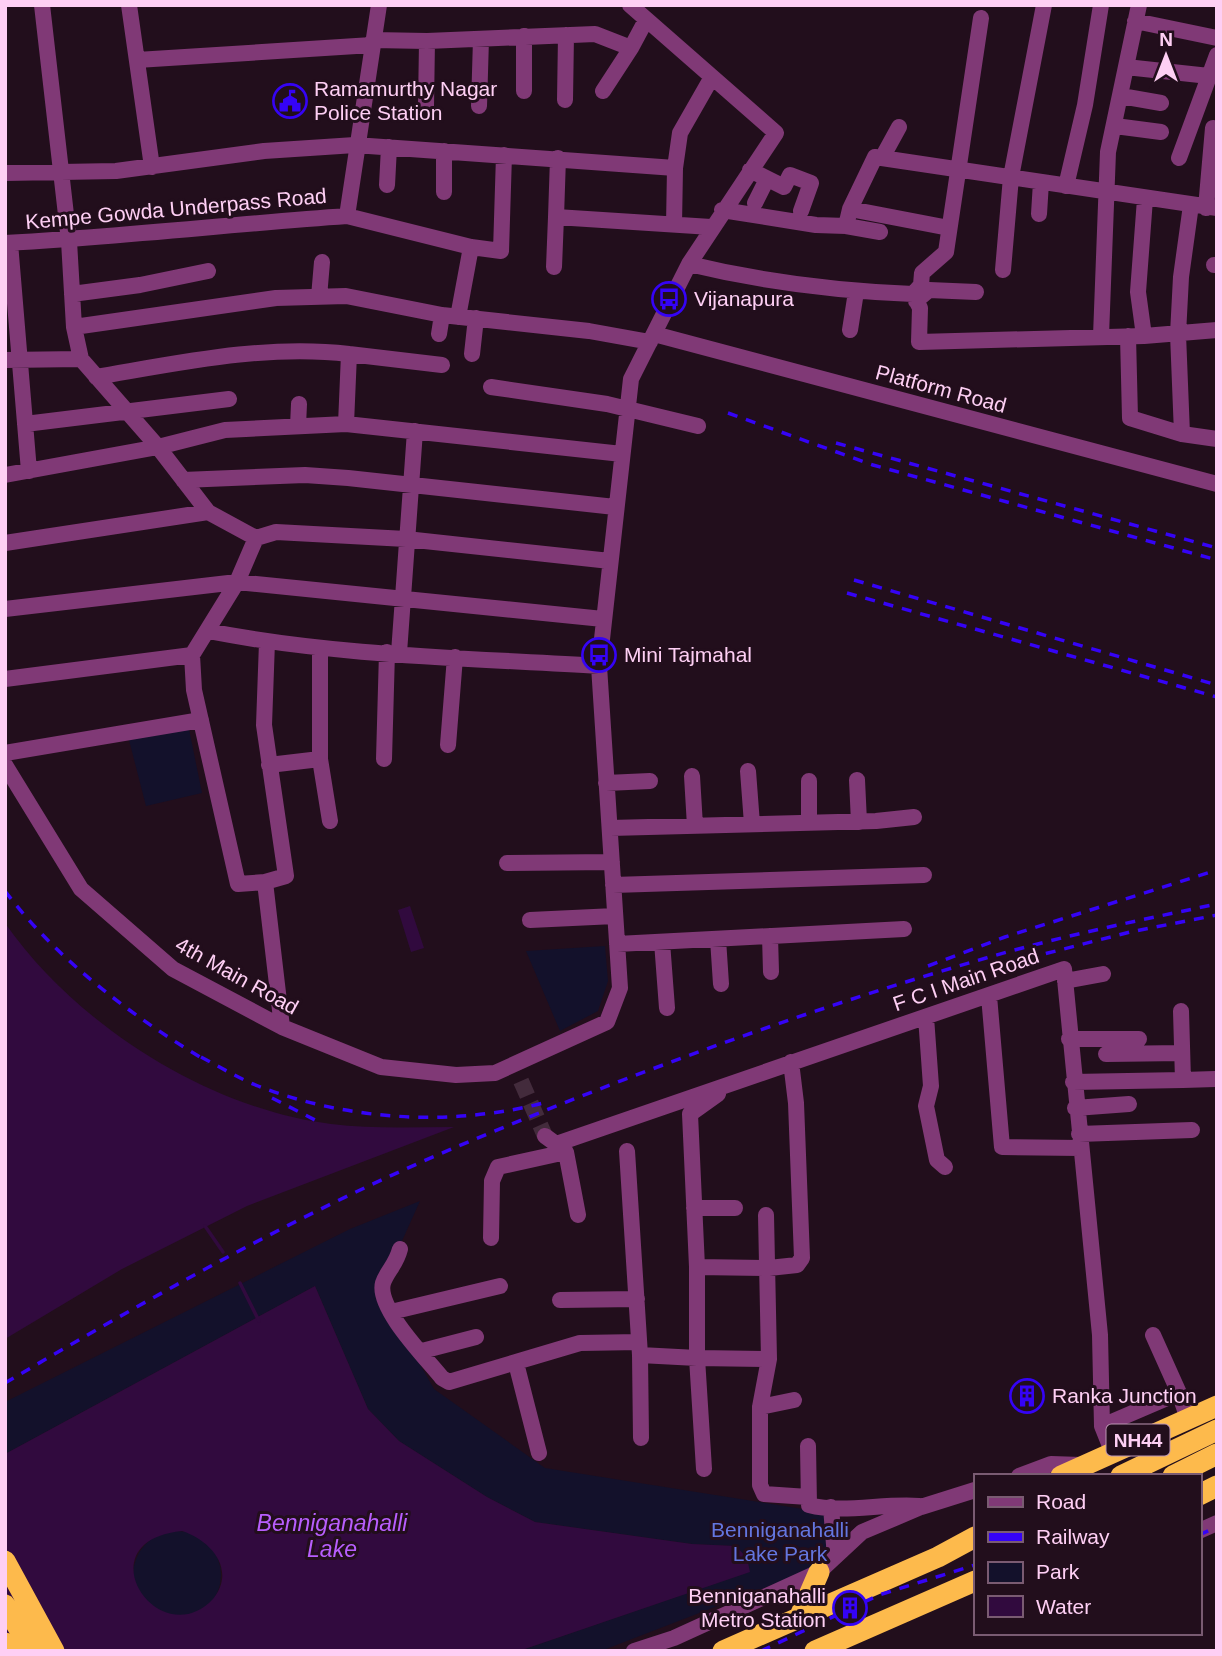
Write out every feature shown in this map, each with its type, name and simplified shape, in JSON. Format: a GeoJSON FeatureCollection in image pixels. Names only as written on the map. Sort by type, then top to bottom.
{"type":"FeatureCollection","features":[{"type":"Feature","properties":{"kind":"highway","name":"NH44"},"geometry":{"type":"LineString","coordinates":[[1065,1474],[1217,1406]]}},
{"type":"Feature","properties":{"kind":"highway"},"geometry":{"type":"LineString","coordinates":[[1125,1474],[1217,1430]]}},
{"type":"Feature","properties":{"kind":"highway"},"geometry":{"type":"LineString","coordinates":[[1177,1474],[1217,1454]]}},
{"type":"Feature","properties":{"kind":"highway"},"geometry":{"type":"LineString","coordinates":[[1201,1494],[1217,1486]]}},
{"type":"Feature","properties":{"kind":"highway"},"geometry":{"type":"LineString","coordinates":[[723,1651],[973,1539]]}},
{"type":"Feature","properties":{"kind":"highway"},"geometry":{"type":"LineString","coordinates":[[5,1561],[54,1651]]}},
{"type":"Feature","properties":{"kind":"highway"},"geometry":{"type":"LineString","coordinates":[[800,1616],[819,1572]]}},
{"type":"Feature","properties":{"kind":"highway"},"geometry":{"type":"LineString","coordinates":[[815,1651],[972,1585]]}},
{"type":"Feature","properties":{"kind":"highway"},"geometry":{"type":"LineString","coordinates":[[5,1605],[32,1651]]}},
{"type":"Feature","properties":{"kind":"highway"},"geometry":{"type":"LineString","coordinates":[[5,1643],[9,1651]]}},
{"type":"Feature","properties":{"kind":"street"},"geometry":{"type":"LineString","coordinates":[[42,5],[69,242],[74,327],[81,359],[158,447],[208,512],[256,538],[276,532],[406,539],[610,561]]}},
{"type":"Feature","properties":{"kind":"street"},"geometry":{"type":"LineString","coordinates":[[130,5],[152,166]]}},
{"type":"Feature","properties":{"kind":"street","name":"Kempe Gowda Underpass Road"},"geometry":{"type":"LineString","coordinates":[[8,243],[69,242],[183,227],[347,216],[355,145],[379,5]]}},
{"type":"Feature","properties":{"kind":"street"},"geometry":{"type":"LineString","coordinates":[[630,5],[712,77],[689,112],[680,133],[675,168],[674,225]]}},
{"type":"Feature","properties":{"kind":"street"},"geometry":{"type":"LineString","coordinates":[[1003,270],[1011,177],[1044,5]]}},
{"type":"Feature","properties":{"kind":"street"},"geometry":{"type":"LineString","coordinates":[[1066,186],[1084,105],[1101,5]]}},
{"type":"Feature","properties":{"kind":"street"},"geometry":{"type":"LineString","coordinates":[[1101,337],[1108,152],[1137,13],[1217,38]]}},
{"type":"Feature","properties":{"kind":"street"},"geometry":{"type":"LineString","coordinates":[[914,298],[921,285],[922,273],[946,252],[981,18]]}},
{"type":"Feature","properties":{"kind":"street"},"geometry":{"type":"LineString","coordinates":[[603,91],[646,20]]}},
{"type":"Feature","properties":{"kind":"street"},"geometry":{"type":"LineString","coordinates":[[137,60],[373,42],[595,34],[631,48]]}},
{"type":"Feature","properties":{"kind":"street"},"geometry":{"type":"LineString","coordinates":[[565,100],[566,35]]}},
{"type":"Feature","properties":{"kind":"street"},"geometry":{"type":"LineString","coordinates":[[524,36],[524,91]]}},
{"type":"Feature","properties":{"kind":"street"},"geometry":{"type":"LineString","coordinates":[[478,106],[481,38]]}},
{"type":"Feature","properties":{"kind":"street"},"geometry":{"type":"LineString","coordinates":[[426,106],[427,41]]}},
{"type":"Feature","properties":{"kind":"street"},"geometry":{"type":"LineString","coordinates":[[1179,159],[1217,55]]}},
{"type":"Feature","properties":{"kind":"street"},"geometry":{"type":"LineString","coordinates":[[1126,67],[1209,76]]}},
{"type":"Feature","properties":{"kind":"street","name":"4th Main Road"},"geometry":{"type":"LineString","coordinates":[[5,765],[81,889],[173,969],[282,1027],[381,1067],[456,1075],[495,1073],[515,1066],[607,1022],[620,988],[599,666],[631,379],[689,264],[722,210],[776,132],[712,77]]}},
{"type":"Feature","properties":{"kind":"street"},"geometry":{"type":"LineString","coordinates":[[1121,96],[1161,103]]}},
{"type":"Feature","properties":{"kind":"street"},"geometry":{"type":"LineString","coordinates":[[1115,126],[1161,132]]}},
{"type":"Feature","properties":{"kind":"street"},"geometry":{"type":"LineString","coordinates":[[882,159],[899,127]]}},
{"type":"Feature","properties":{"kind":"street"},"geometry":{"type":"LineString","coordinates":[[1182,434],[1178,334],[1181,277],[1205,207],[1213,128]]}},
{"type":"Feature","properties":{"kind":"street"},"geometry":{"type":"LineString","coordinates":[[5,173],[116,171],[264,151],[355,145],[675,168]]}},
{"type":"Feature","properties":{"kind":"street"},"geometry":{"type":"LineString","coordinates":[[387,185],[388,147]]}},
{"type":"Feature","properties":{"kind":"street"},"geometry":{"type":"LineString","coordinates":[[444,151],[444,192]]}},
{"type":"Feature","properties":{"kind":"street"},"geometry":{"type":"LineString","coordinates":[[347,216],[471,247],[501,251],[503,155]]}},
{"type":"Feature","properties":{"kind":"street"},"geometry":{"type":"LineString","coordinates":[[554,267],[558,158]]}},
{"type":"Feature","properties":{"kind":"street"},"geometry":{"type":"LineString","coordinates":[[846,226],[849,209],[875,158],[1205,207]]}},
{"type":"Feature","properties":{"kind":"street"},"geometry":{"type":"LineString","coordinates":[[750,170],[784,187],[790,175],[810,183],[801,211]]}},
{"type":"Feature","properties":{"kind":"street"},"geometry":{"type":"LineString","coordinates":[[755,204],[767,178]]}},
{"type":"Feature","properties":{"kind":"street"},"geometry":{"type":"LineString","coordinates":[[1040,214],[1041,182]]}},
{"type":"Feature","properties":{"kind":"street"},"geometry":{"type":"LineString","coordinates":[[1145,199],[1130,418],[1182,434],[1217,439]]}},
{"type":"Feature","properties":{"kind":"street"},"geometry":{"type":"LineString","coordinates":[[849,209],[949,228]]}},
{"type":"Feature","properties":{"kind":"street"},"geometry":{"type":"LineString","coordinates":[[722,210],[880,232]]}},
{"type":"Feature","properties":{"kind":"street"},"geometry":{"type":"LineString","coordinates":[[556,217],[711,227]]}},
{"type":"Feature","properties":{"kind":"street"},"geometry":{"type":"LineString","coordinates":[[8,243],[12,360],[25,424],[29,471]]}},
{"type":"Feature","properties":{"kind":"street"},"geometry":{"type":"LineString","coordinates":[[439,334],[450,316],[471,247]]}},
{"type":"Feature","properties":{"kind":"street"},"geometry":{"type":"LineString","coordinates":[[319,297],[321,262]]}},
{"type":"Feature","properties":{"kind":"street"},"geometry":{"type":"LineString","coordinates":[[689,264],[752,279],[914,298],[929,290],[976,292]]}},
{"type":"Feature","properties":{"kind":"street"},"geometry":{"type":"LineString","coordinates":[[72,294],[140,285],[208,271]]}},
{"type":"Feature","properties":{"kind":"street"},"geometry":{"type":"LineString","coordinates":[[850,330],[856,292]]}},
{"type":"Feature","properties":{"kind":"street","name":"Platform Road"},"geometry":{"type":"LineString","coordinates":[[74,327],[122,323],[197,307],[276,298],[346,296],[450,316],[652,338],[1217,484]]}},
{"type":"Feature","properties":{"kind":"street"},"geometry":{"type":"LineString","coordinates":[[914,298],[920,308],[919,342],[1136,336],[1217,330]]}},
{"type":"Feature","properties":{"kind":"street"},"geometry":{"type":"LineString","coordinates":[[472,354],[476,318]]}},
{"type":"Feature","properties":{"kind":"street"},"geometry":{"type":"LineString","coordinates":[[96,377],[210,359],[290,351],[349,354],[442,365]]}},
{"type":"Feature","properties":{"kind":"street"},"geometry":{"type":"LineString","coordinates":[[346,425],[349,354]]}},
{"type":"Feature","properties":{"kind":"street"},"geometry":{"type":"LineString","coordinates":[[12,360],[81,359]]}},
{"type":"Feature","properties":{"kind":"street"},"geometry":{"type":"LineString","coordinates":[[491,387],[628,409],[698,426]]}},
{"type":"Feature","properties":{"kind":"street"},"geometry":{"type":"LineString","coordinates":[[25,424],[125,409],[229,399]]}},
{"type":"Feature","properties":{"kind":"street"},"geometry":{"type":"LineString","coordinates":[[298,426],[299,404]]}},
{"type":"Feature","properties":{"kind":"street"},"geometry":{"type":"LineString","coordinates":[[5,475],[158,447],[225,430],[298,426],[346,425],[622,454]]}},
{"type":"Feature","properties":{"kind":"street"},"geometry":{"type":"LineString","coordinates":[[384,759],[393,653],[413,484],[415,431]]}},
{"type":"Feature","properties":{"kind":"street"},"geometry":{"type":"LineString","coordinates":[[183,480],[305,475],[413,484],[615,507]]}},
{"type":"Feature","properties":{"kind":"street"},"geometry":{"type":"LineString","coordinates":[[5,543],[208,512]]}},
{"type":"Feature","properties":{"kind":"street"},"geometry":{"type":"LineString","coordinates":[[256,538],[237,582],[192,655],[194,690],[238,884],[265,882],[286,876],[264,725],[267,642]]}},
{"type":"Feature","properties":{"kind":"street"},"geometry":{"type":"LineString","coordinates":[[5,609],[237,582],[603,619]]}},
{"type":"Feature","properties":{"kind":"street"},"geometry":{"type":"LineString","coordinates":[[208,631],[320,648],[599,666]]}},
{"type":"Feature","properties":{"kind":"street"},"geometry":{"type":"LineString","coordinates":[[320,648],[320,759],[330,821]]}},
{"type":"Feature","properties":{"kind":"street"},"geometry":{"type":"LineString","coordinates":[[5,679],[192,655]]}},
{"type":"Feature","properties":{"kind":"street"},"geometry":{"type":"LineString","coordinates":[[448,745],[455,657]]}},
{"type":"Feature","properties":{"kind":"street"},"geometry":{"type":"LineString","coordinates":[[5,753],[201,720]]}},
{"type":"Feature","properties":{"kind":"street"},"geometry":{"type":"LineString","coordinates":[[269,765],[320,759]]}},
{"type":"Feature","properties":{"kind":"street"},"geometry":{"type":"LineString","coordinates":[[748,771],[752,824]]}},
{"type":"Feature","properties":{"kind":"street"},"geometry":{"type":"LineString","coordinates":[[692,776],[695,826]]}},
{"type":"Feature","properties":{"kind":"street"},"geometry":{"type":"LineString","coordinates":[[857,780],[859,822]]}},
{"type":"Feature","properties":{"kind":"street"},"geometry":{"type":"LineString","coordinates":[[606,783],[650,781]]}},
{"type":"Feature","properties":{"kind":"street"},"geometry":{"type":"LineString","coordinates":[[809,781],[809,823]]}},
{"type":"Feature","properties":{"kind":"street"},"geometry":{"type":"LineString","coordinates":[[610,828],[859,822],[914,817]]}},
{"type":"Feature","properties":{"kind":"street"},"geometry":{"type":"LineString","coordinates":[[506,863],[612,862]]}},
{"type":"Feature","properties":{"kind":"street"},"geometry":{"type":"LineString","coordinates":[[613,885],[924,874]]}},
{"type":"Feature","properties":{"kind":"street"},"geometry":{"type":"LineString","coordinates":[[265,882],[282,1027]]}},
{"type":"Feature","properties":{"kind":"street"},"geometry":{"type":"LineString","coordinates":[[530,920],[615,916]]}},
{"type":"Feature","properties":{"kind":"street"},"geometry":{"type":"LineString","coordinates":[[617,944],[904,929]]}},
{"type":"Feature","properties":{"kind":"street"},"geometry":{"type":"LineString","coordinates":[[770,936],[772,972]]}},
{"type":"Feature","properties":{"kind":"street"},"geometry":{"type":"LineString","coordinates":[[719,939],[721,984]]}},
{"type":"Feature","properties":{"kind":"street"},"geometry":{"type":"LineString","coordinates":[[662,942],[667,1008]]}},
{"type":"Feature","properties":{"kind":"street","name":"F C I Main Road"},"geometry":{"type":"LineString","coordinates":[[537,1157],[546,1138],[556,1144],[1064,969],[1073,1082],[1100,1335],[1102,1426],[1112,1451]]}},
{"type":"Feature","properties":{"kind":"street"},"geometry":{"type":"LineString","coordinates":[[1065,981],[1103,974]]}},
{"type":"Feature","properties":{"kind":"street"},"geometry":{"type":"LineString","coordinates":[[989,996],[1002,1147],[1192,1130]]}},
{"type":"Feature","properties":{"kind":"street"},"geometry":{"type":"LineString","coordinates":[[1181,1011],[1183,1080]]}},
{"type":"Feature","properties":{"kind":"street"},"geometry":{"type":"LineString","coordinates":[[926,1017],[932,1086],[926,1106],[937,1160],[945,1167]]}},
{"type":"Feature","properties":{"kind":"street"},"geometry":{"type":"LineString","coordinates":[[1069,1039],[1139,1039]]}},
{"type":"Feature","properties":{"kind":"street"},"geometry":{"type":"LineString","coordinates":[[1106,1054],[1182,1053]]}},
{"type":"Feature","properties":{"kind":"street"},"geometry":{"type":"LineString","coordinates":[[697,1267],[769,1268],[797,1265],[802,1258],[796,1103],[791,1062]]}},
{"type":"Feature","properties":{"kind":"street"},"geometry":{"type":"LineString","coordinates":[[515,1066],[521,1082]]}},
{"type":"Feature","properties":{"kind":"street"},"geometry":{"type":"LineString","coordinates":[[1073,1082],[1214,1079]]}},
{"type":"Feature","properties":{"kind":"street"},"geometry":{"type":"LineString","coordinates":[[704,1469],[697,1358],[697,1267],[690,1114],[732,1084]]}},
{"type":"Feature","properties":{"kind":"street"},"geometry":{"type":"LineString","coordinates":[[1076,1108],[1129,1104]]}},
{"type":"Feature","properties":{"kind":"street"},"geometry":{"type":"LineString","coordinates":[[627,1151],[640,1348],[641,1438]]}},
{"type":"Feature","properties":{"kind":"street"},"geometry":{"type":"LineString","coordinates":[[491,1238],[492,1181],[498,1167],[566,1152],[578,1215]]}},
{"type":"Feature","properties":{"kind":"street"},"geometry":{"type":"LineString","coordinates":[[694,1208],[735,1208]]}},
{"type":"Feature","properties":{"kind":"street"},"geometry":{"type":"LineString","coordinates":[[766,1215],[769,1359],[760,1407],[760,1469],[764,1494],[808,1497]]}},
{"type":"Feature","properties":{"kind":"street"},"geometry":{"type":"LineString","coordinates":[[400,1249],[395,1266],[383,1288],[391,1312],[398,1325],[442,1378],[449,1382],[580,1343],[640,1348],[697,1358],[769,1359]]}},
{"type":"Feature","properties":{"kind":"street"},"geometry":{"type":"LineString","coordinates":[[391,1312],[500,1286]]}},
{"type":"Feature","properties":{"kind":"street"},"geometry":{"type":"LineString","coordinates":[[560,1300],[636,1299]]}},
{"type":"Feature","properties":{"kind":"street"},"geometry":{"type":"LineString","coordinates":[[1153,1335],[1188,1419]]}},
{"type":"Feature","properties":{"kind":"street"},"geometry":{"type":"LineString","coordinates":[[422,1351],[476,1337]]}},
{"type":"Feature","properties":{"kind":"street"},"geometry":{"type":"LineString","coordinates":[[516,1363],[539,1452]]}},
{"type":"Feature","properties":{"kind":"street"},"geometry":{"type":"LineString","coordinates":[[1102,1426],[1179,1393]]}},
{"type":"Feature","properties":{"kind":"street"},"geometry":{"type":"LineString","coordinates":[[760,1407],[794,1400]]}},
{"type":"Feature","properties":{"kind":"street"},"geometry":{"type":"LineString","coordinates":[[808,1446],[809,1505],[831,1507],[892,1504],[921,1507]]}},
{"type":"Feature","properties":{"kind":"street"},"geometry":{"type":"LineString","coordinates":[[1024,1474],[1051,1464],[1081,1465]]}},
{"type":"Feature","properties":{"kind":"street"},"geometry":{"type":"LineString","coordinates":[[634,1651],[674,1638],[819,1572],[862,1532],[921,1507],[974,1490]]}},
{"type":"Feature","properties":{"kind":"street"},"geometry":{"type":"LineString","coordinates":[[831,1507],[835,1557]]}},
{"type":"Feature","properties":{"kind":"street"},"geometry":{"type":"LineString","coordinates":[[1201,1530],[1217,1523]]}},
{"type":"Feature","properties":{"kind":"green space"},"geometry":{"type":"Polygon","coordinates":[[[189,729],[202,793],[146,806],[129,740],[189,729]]]}},
{"type":"Feature","properties":{"kind":"green space"},"geometry":{"type":"Polygon","coordinates":[[[605,946],[608,981],[598,1011],[560,1031],[526,951],[605,946]]]}},
{"type":"Feature","properties":{"kind":"green space","name":"Benniganahalli Lake Park"},"geometry":{"type":"Polygon","coordinates":[[[420,1201],[379,1292],[434,1389],[545,1468],[828,1513],[829,1552],[813,1569],[601,1651],[519,1651],[749,1572],[747,1558],[735,1546],[692,1544],[535,1522],[487,1497],[399,1441],[368,1409],[315,1286],[5,1454],[5,1402],[350,1229],[420,1201]]]}},
{"type":"Feature","properties":{"kind":"green space"},"geometry":{"type":"Polygon","coordinates":[[[177,1531],[194,1534],[208,1544],[218,1558],[221,1575],[218,1592],[208,1606],[194,1616],[177,1619],[160,1616],[146,1606],[136,1592],[133,1575],[136,1558],[146,1544],[160,1534],[177,1531]]]}},
{"type":"Feature","properties":{"kind":"water"},"geometry":{"type":"Polygon","coordinates":[[[410,906],[424,948],[411,952],[398,910],[410,906]]]}},
{"type":"Feature","properties":{"kind":"water"},"geometry":{"type":"Polygon","coordinates":[[[5,923],[34,960],[69,995],[107,1027],[149,1056],[193,1081],[239,1101],[285,1115],[331,1124],[454,1127],[247,1206],[122,1269],[5,1339],[5,923]]]}},
{"type":"Feature","properties":{"kind":"water","name":"Benniganahalli Lake"},"geometry":{"type":"Polygon","coordinates":[[[315,1286],[368,1409],[399,1441],[487,1497],[535,1522],[692,1544],[736,1546],[747,1558],[750,1572],[519,1651],[5,1651],[5,1454],[315,1286]],[[182,1531],[152,1539],[137,1554],[134,1572],[140,1590],[153,1605],[171,1614],[192,1613],[213,1599],[220,1588],[222,1577],[217,1557],[202,1541],[182,1531]]]}},
{"type":"Feature","properties":{"kind":"waterway"},"geometry":{"type":"LineString","coordinates":[[205,1226],[223,1252]]}},
{"type":"Feature","properties":{"kind":"waterway"},"geometry":{"type":"LineString","coordinates":[[240,1283],[259,1321]]}},
{"type":"Feature","properties":{"kind":"tunnel"},"geometry":{"type":"LineString","coordinates":[[521,1081],[545,1136]]}},
{"type":"Feature","properties":{"kind":"railway"},"geometry":{"type":"LineString","coordinates":[[728,413],[873,465],[1217,560]]}},
{"type":"Feature","properties":{"kind":"railway"},"geometry":{"type":"LineString","coordinates":[[836,443],[1217,548]]}},
{"type":"Feature","properties":{"kind":"railway"},"geometry":{"type":"LineString","coordinates":[[854,580],[1217,685]]}},
{"type":"Feature","properties":{"kind":"railway"},"geometry":{"type":"LineString","coordinates":[[847,593],[1217,697]]}},
{"type":"Feature","properties":{"kind":"railway"},"geometry":{"type":"LineString","coordinates":[[928,966],[1005,937],[1217,870]]}},
{"type":"Feature","properties":{"kind":"railway"},"geometry":{"type":"LineString","coordinates":[[5,891],[49,941],[98,986],[152,1026],[208,1062]]}},
{"type":"Feature","properties":{"kind":"railway"},"geometry":{"type":"LineString","coordinates":[[5,1383],[170,1288],[339,1200],[454,1148],[585,1095],[717,1045],[919,978],[1043,943],[1217,904]]}},
{"type":"Feature","properties":{"kind":"railway"},"geometry":{"type":"LineString","coordinates":[[1009,963],[1130,932],[1217,915]]}},
{"type":"Feature","properties":{"kind":"railway"},"geometry":{"type":"LineString","coordinates":[[201,1057],[258,1086],[293,1098],[365,1113],[438,1117],[475,1115],[547,1102]]}},
{"type":"Feature","properties":{"kind":"railway"},"geometry":{"type":"LineString","coordinates":[[272,1098],[315,1120]]}},
{"type":"Feature","properties":{"kind":"railway"},"geometry":{"type":"LineString","coordinates":[[1201,1534],[1217,1527]]}},
{"type":"Feature","properties":{"kind":"railway"},"geometry":{"type":"LineString","coordinates":[[761,1651],[879,1595],[974,1565]]}},
{"type":"Feature","properties":{"kind":"place","name":"Ramamurthy Nagar Police Station"},"geometry":{"type":"Point","coordinates":[290,101]}},
{"type":"Feature","properties":{"kind":"place","name":"Vijanapura"},"geometry":{"type":"Point","coordinates":[669,299]}},
{"type":"Feature","properties":{"kind":"place","name":"Mini Tajmahal"},"geometry":{"type":"Point","coordinates":[599,655]}},
{"type":"Feature","properties":{"kind":"place","name":"Ranka Junction"},"geometry":{"type":"Point","coordinates":[1027,1396]}},
{"type":"Feature","properties":{"kind":"place","name":"Benniganahalli Metro Station"},"geometry":{"type":"Point","coordinates":[850,1608]}}]}
